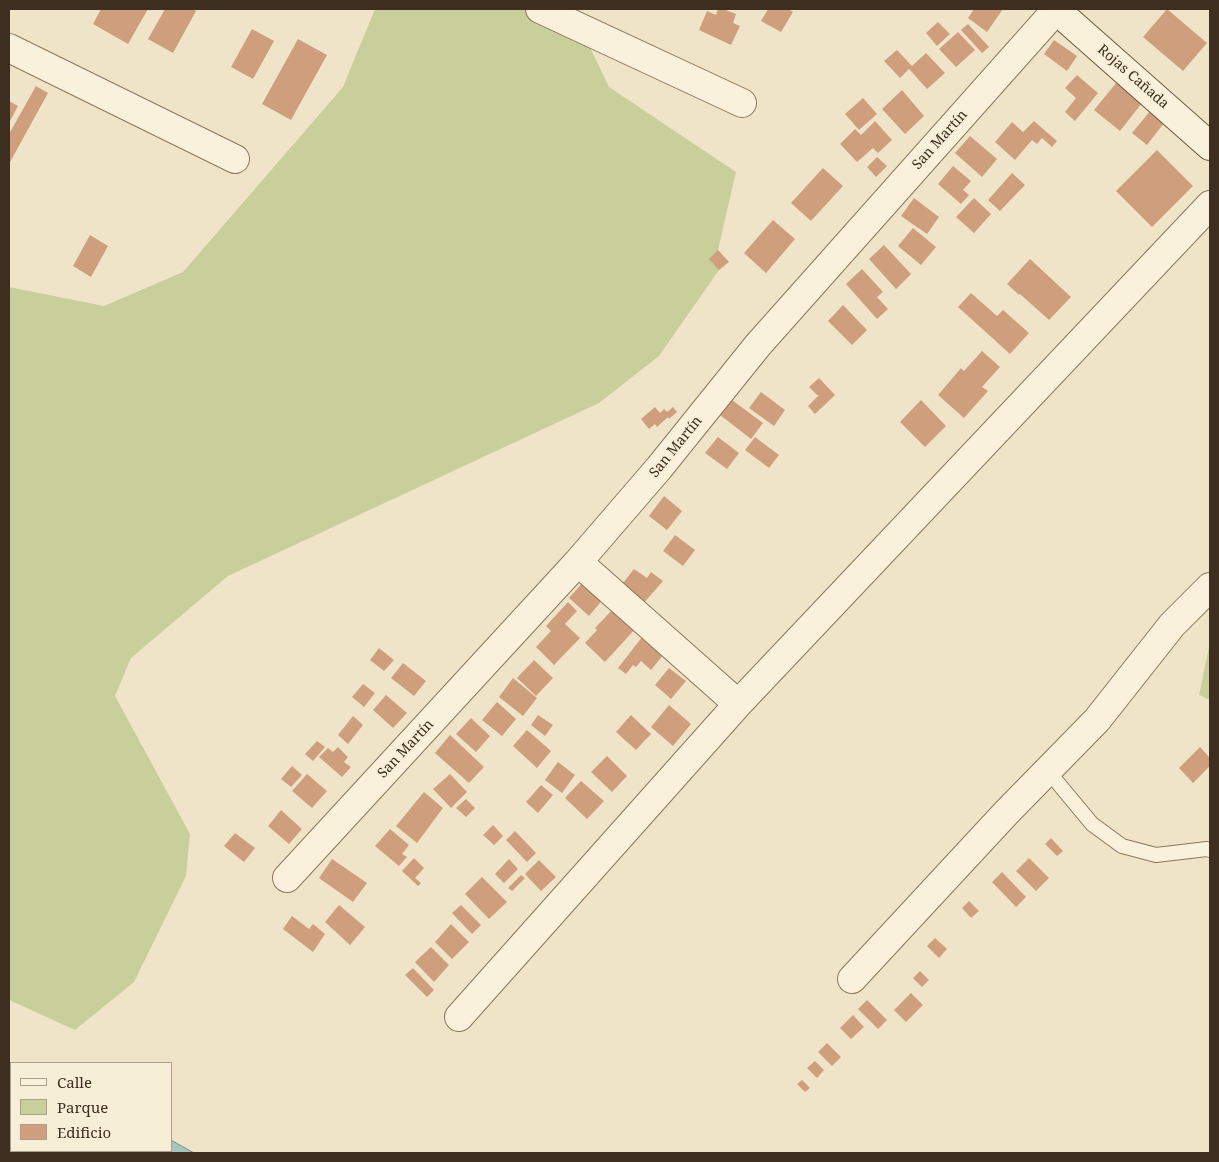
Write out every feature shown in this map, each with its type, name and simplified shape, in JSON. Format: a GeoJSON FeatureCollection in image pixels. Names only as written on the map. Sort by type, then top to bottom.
{"type":"FeatureCollection","features":[{"type":"Feature","properties":{"kind":"street"},"geometry":{"type":"LineString","coordinates":[[540,9],[742,103]]}},
{"type":"Feature","properties":{"kind":"street","name":"Rojas Cañada"},"geometry":{"type":"LineString","coordinates":[[1056,9],[1210,146]]}},
{"type":"Feature","properties":{"kind":"street","name":"San Martín"},"geometry":{"type":"LineString","coordinates":[[287,878],[578,562],[659,468],[758,345],[1056,9]]}},
{"type":"Feature","properties":{"kind":"street"},"geometry":{"type":"LineString","coordinates":[[9,48],[235,159]]}},
{"type":"Feature","properties":{"kind":"street"},"geometry":{"type":"LineString","coordinates":[[459,1016],[738,704],[1210,205]]}},
{"type":"Feature","properties":{"kind":"street"},"geometry":{"type":"LineString","coordinates":[[578,562],[738,704]]}},
{"type":"Feature","properties":{"kind":"street"},"geometry":{"type":"LineString","coordinates":[[852,979],[1006,813],[1097,720],[1172,625],[1210,587]]}},
{"type":"Feature","properties":{"kind":"lane"},"geometry":{"type":"LineString","coordinates":[[1048,771],[1092,824],[1122,846],[1156,855],[1207,848],[1210,850]]}},
{"type":"Feature","properties":{"kind":"green space"},"geometry":{"type":"Polygon","coordinates":[[[375,9],[577,9],[574,14],[609,87],[736,172],[718,250],[719,270],[659,356],[599,403],[228,576],[131,658],[115,696],[190,834],[186,876],[134,982],[75,1030],[9,1000],[9,287],[104,306],[183,272],[343,87],[375,9]]]}},
{"type":"Feature","properties":{"kind":"green space"},"geometry":{"type":"Polygon","coordinates":[[[1210,642],[1210,700],[1199,695],[1210,642]]]}},
{"type":"Feature","properties":{"kind":"water"},"geometry":{"type":"Polygon","coordinates":[[[172,1141],[194,1153],[170,1152],[172,1152],[172,1141]]]}},
{"type":"Feature","properties":{"kind":"building"},"geometry":{"type":"Polygon","coordinates":[[[101,9],[148,9],[128,44],[93,24],[101,9]]]}},
{"type":"Feature","properties":{"kind":"building"},"geometry":{"type":"Polygon","coordinates":[[[165,9],[192,9],[196,11],[173,53],[148,39],[165,9]]]}},
{"type":"Feature","properties":{"kind":"building"},"geometry":{"type":"Polygon","coordinates":[[[718,9],[736,14],[733,23],[740,26],[731,45],[699,30],[707,11],[716,15],[718,9]]]}},
{"type":"Feature","properties":{"kind":"building"},"geometry":{"type":"Polygon","coordinates":[[[768,9],[788,9],[793,12],[781,32],[761,21],[768,9]]]}},
{"type":"Feature","properties":{"kind":"building"},"geometry":{"type":"Polygon","coordinates":[[[974,9],[1003,9],[987,32],[968,18],[974,9]]]}},
{"type":"Feature","properties":{"kind":"building"},"geometry":{"type":"Polygon","coordinates":[[[1167,9],[1207,43],[1183,71],[1143,37],[1167,9]]]}},
{"type":"Feature","properties":{"kind":"building"},"geometry":{"type":"Polygon","coordinates":[[[938,22],[950,34],[937,46],[926,33],[938,22]]]}},
{"type":"Feature","properties":{"kind":"building"},"geometry":{"type":"Polygon","coordinates":[[[968,24],[989,47],[982,53],[961,30],[968,24]]]}},
{"type":"Feature","properties":{"kind":"building"},"geometry":{"type":"Polygon","coordinates":[[[252,29],[274,41],[253,79],[231,67],[252,29]]]}},
{"type":"Feature","properties":{"kind":"building"},"geometry":{"type":"Polygon","coordinates":[[[958,32],[975,50],[956,67],[939,49],[958,32]]]}},
{"type":"Feature","properties":{"kind":"building"},"geometry":{"type":"Polygon","coordinates":[[[298,39],[327,55],[291,120],[262,104],[298,39]]]}},
{"type":"Feature","properties":{"kind":"building"},"geometry":{"type":"Polygon","coordinates":[[[1054,40],[1077,56],[1067,71],[1044,54],[1054,40]]]}},
{"type":"Feature","properties":{"kind":"building"},"geometry":{"type":"Polygon","coordinates":[[[897,50],[912,66],[926,53],[945,73],[927,89],[909,69],[900,78],[884,61],[897,50]]]}},
{"type":"Feature","properties":{"kind":"building"},"geometry":{"type":"Polygon","coordinates":[[[1077,75],[1098,93],[1075,121],[1065,112],[1076,98],[1065,88],[1077,75]]]}},
{"type":"Feature","properties":{"kind":"building"},"geometry":{"type":"Polygon","coordinates":[[[1117,82],[1142,103],[1120,131],[1094,110],[1117,82]]]}},
{"type":"Feature","properties":{"kind":"building"},"geometry":{"type":"Polygon","coordinates":[[[36,86],[48,93],[9,164],[9,134],[36,86]]]}},
{"type":"Feature","properties":{"kind":"building"},"geometry":{"type":"Polygon","coordinates":[[[902,90],[924,116],[905,134],[882,109],[902,90]]]}},
{"type":"Feature","properties":{"kind":"building"},"geometry":{"type":"Polygon","coordinates":[[[863,98],[877,114],[859,130],[845,114],[863,98]]]}},
{"type":"Feature","properties":{"kind":"building"},"geometry":{"type":"Polygon","coordinates":[[[9,101],[18,106],[9,123],[9,101]]]}},
{"type":"Feature","properties":{"kind":"building"},"geometry":{"type":"Polygon","coordinates":[[[1150,111],[1164,123],[1147,145],[1132,133],[1150,111]]]}},
{"type":"Feature","properties":{"kind":"building"},"geometry":{"type":"Polygon","coordinates":[[[875,121],[892,140],[878,153],[873,148],[857,162],[840,144],[855,129],[861,135],[875,121]]]}},
{"type":"Feature","properties":{"kind":"building"},"geometry":{"type":"Polygon","coordinates":[[[1034,121],[1057,141],[1052,147],[1042,138],[1037,144],[1032,140],[1015,160],[995,142],[1012,122],[1023,132],[1034,121]]]}},
{"type":"Feature","properties":{"kind":"building"},"geometry":{"type":"Polygon","coordinates":[[[970,136],[997,159],[982,177],[955,153],[970,136]]]}},
{"type":"Feature","properties":{"kind":"building"},"geometry":{"type":"Polygon","coordinates":[[[1157,150],[1193,186],[1152,227],[1116,191],[1157,150]]]}},
{"type":"Feature","properties":{"kind":"building"},"geometry":{"type":"Polygon","coordinates":[[[877,157],[887,166],[876,177],[867,167],[877,157]]]}},
{"type":"Feature","properties":{"kind":"building"},"geometry":{"type":"Polygon","coordinates":[[[953,166],[971,181],[963,190],[969,195],[961,204],[938,184],[953,166]]]}},
{"type":"Feature","properties":{"kind":"building"},"geometry":{"type":"Polygon","coordinates":[[[823,168],[843,186],[811,221],[791,203],[823,168]]]}},
{"type":"Feature","properties":{"kind":"building"},"geometry":{"type":"Polygon","coordinates":[[[1012,173],[1025,185],[1000,211],[988,200],[1012,173]]]}},
{"type":"Feature","properties":{"kind":"building"},"geometry":{"type":"Polygon","coordinates":[[[914,198],[939,217],[927,234],[901,216],[914,198]]]}},
{"type":"Feature","properties":{"kind":"building"},"geometry":{"type":"Polygon","coordinates":[[[974,198],[991,214],[974,233],[956,217],[974,198]]]}},
{"type":"Feature","properties":{"kind":"building"},"geometry":{"type":"Polygon","coordinates":[[[773,220],[795,239],[766,273],[744,253],[773,220]]]}},
{"type":"Feature","properties":{"kind":"building"},"geometry":{"type":"Polygon","coordinates":[[[913,228],[936,247],[921,265],[898,246],[913,228]]]}},
{"type":"Feature","properties":{"kind":"building"},"geometry":{"type":"Polygon","coordinates":[[[90,235],[108,246],[91,277],[73,266],[90,235]]]}},
{"type":"Feature","properties":{"kind":"building"},"geometry":{"type":"Polygon","coordinates":[[[884,245],[911,274],[896,289],[869,259],[884,245]]]}},
{"type":"Feature","properties":{"kind":"building"},"geometry":{"type":"Polygon","coordinates":[[[718,250],[729,262],[719,270],[709,259],[718,250]]]}},
{"type":"Feature","properties":{"kind":"building"},"geometry":{"type":"Polygon","coordinates":[[[1030,259],[1071,297],[1049,320],[1007,284],[1030,259]]]}},
{"type":"Feature","properties":{"kind":"building"},"geometry":{"type":"Polygon","coordinates":[[[862,269],[883,292],[877,297],[888,309],[877,319],[846,284],[862,269]]]}},
{"type":"Feature","properties":{"kind":"building"},"geometry":{"type":"Polygon","coordinates":[[[971,293],[997,316],[1003,310],[1029,333],[1010,354],[958,307],[971,293]]]}},
{"type":"Feature","properties":{"kind":"building"},"geometry":{"type":"Polygon","coordinates":[[[843,305],[867,330],[852,345],[828,321],[843,305]]]}},
{"type":"Feature","properties":{"kind":"building"},"geometry":{"type":"Polygon","coordinates":[[[982,351],[1000,367],[982,387],[988,391],[964,418],[938,395],[961,368],[964,371],[982,351]]]}},
{"type":"Feature","properties":{"kind":"building"},"geometry":{"type":"Polygon","coordinates":[[[819,378],[835,395],[815,414],[808,406],[819,395],[809,387],[819,378]]]}},
{"type":"Feature","properties":{"kind":"building"},"geometry":{"type":"Polygon","coordinates":[[[761,392],[785,410],[774,426],[749,408],[761,392]]]}},
{"type":"Feature","properties":{"kind":"building"},"geometry":{"type":"Polygon","coordinates":[[[732,400],[763,423],[751,439],[720,415],[732,400]]]}},
{"type":"Feature","properties":{"kind":"building"},"geometry":{"type":"Polygon","coordinates":[[[921,400],[946,426],[925,447],[900,422],[921,400]]]}},
{"type":"Feature","properties":{"kind":"building"},"geometry":{"type":"Polygon","coordinates":[[[655,407],[660,413],[664,409],[667,412],[673,407],[677,412],[657,427],[655,424],[649,429],[641,419],[655,407]]]}},
{"type":"Feature","properties":{"kind":"building"},"geometry":{"type":"Polygon","coordinates":[[[718,437],[739,453],[727,469],[705,453],[718,437]]]}},
{"type":"Feature","properties":{"kind":"building"},"geometry":{"type":"Polygon","coordinates":[[[755,437],[779,455],[769,468],[745,450],[755,437]]]}},
{"type":"Feature","properties":{"kind":"building"},"geometry":{"type":"Polygon","coordinates":[[[664,496],[682,511],[667,530],[649,516],[664,496]]]}},
{"type":"Feature","properties":{"kind":"building"},"geometry":{"type":"Polygon","coordinates":[[[675,535],[695,550],[683,566],[663,551],[675,535]]]}},
{"type":"Feature","properties":{"kind":"building"},"geometry":{"type":"Polygon","coordinates":[[[634,569],[647,578],[651,572],[663,581],[642,605],[619,588],[634,569]]]}},
{"type":"Feature","properties":{"kind":"building"},"geometry":{"type":"Polygon","coordinates":[[[584,581],[604,598],[589,616],[569,598],[584,581]]]}},
{"type":"Feature","properties":{"kind":"building"},"geometry":{"type":"Polygon","coordinates":[[[568,602],[577,611],[565,624],[580,638],[554,665],[536,647],[551,631],[546,626],[568,602]]]}},
{"type":"Feature","properties":{"kind":"building"},"geometry":{"type":"Polygon","coordinates":[[[614,608],[636,628],[605,662],[585,643],[597,630],[595,628],[614,608]]]}},
{"type":"Feature","properties":{"kind":"building"},"geometry":{"type":"Polygon","coordinates":[[[643,636],[664,654],[651,670],[641,661],[636,667],[633,665],[626,674],[618,668],[643,636]]]}},
{"type":"Feature","properties":{"kind":"building"},"geometry":{"type":"Polygon","coordinates":[[[379,648],[394,660],[384,671],[370,660],[379,648]]]}},
{"type":"Feature","properties":{"kind":"building"},"geometry":{"type":"Polygon","coordinates":[[[534,660],[553,678],[536,696],[517,678],[534,660]]]}},
{"type":"Feature","properties":{"kind":"building"},"geometry":{"type":"Polygon","coordinates":[[[403,663],[426,681],[414,696],[391,678],[403,663]]]}},
{"type":"Feature","properties":{"kind":"building"},"geometry":{"type":"Polygon","coordinates":[[[669,668],[686,681],[671,699],[655,685],[669,668]]]}},
{"type":"Feature","properties":{"kind":"building"},"geometry":{"type":"Polygon","coordinates":[[[513,678],[537,698],[523,716],[499,697],[513,678]]]}},
{"type":"Feature","properties":{"kind":"building"},"geometry":{"type":"Polygon","coordinates":[[[363,684],[375,693],[364,707],[352,697],[363,684]]]}},
{"type":"Feature","properties":{"kind":"building"},"geometry":{"type":"Polygon","coordinates":[[[386,695],[407,713],[393,728],[373,710],[386,695]]]}},
{"type":"Feature","properties":{"kind":"building"},"geometry":{"type":"Polygon","coordinates":[[[497,702],[516,719],[502,736],[482,720],[497,702]]]}},
{"type":"Feature","properties":{"kind":"building"},"geometry":{"type":"Polygon","coordinates":[[[669,705],[691,724],[673,746],[651,727],[669,705]]]}},
{"type":"Feature","properties":{"kind":"building"},"geometry":{"type":"Polygon","coordinates":[[[538,715],[553,725],[545,736],[531,725],[538,715]]]}},
{"type":"Feature","properties":{"kind":"building"},"geometry":{"type":"Polygon","coordinates":[[[631,715],[651,734],[636,750],[616,732],[631,715]]]}},
{"type":"Feature","properties":{"kind":"building"},"geometry":{"type":"Polygon","coordinates":[[[353,716],[363,725],[348,744],[338,735],[353,716]]]}},
{"type":"Feature","properties":{"kind":"building"},"geometry":{"type":"Polygon","coordinates":[[[471,718],[490,736],[476,752],[456,734],[471,718]]]}},
{"type":"Feature","properties":{"kind":"building"},"geometry":{"type":"Polygon","coordinates":[[[527,730],[551,751],[537,768],[513,746],[527,730]]]}},
{"type":"Feature","properties":{"kind":"building"},"geometry":{"type":"Polygon","coordinates":[[[450,735],[484,767],[469,783],[435,753],[450,735]]]}},
{"type":"Feature","properties":{"kind":"building"},"geometry":{"type":"Polygon","coordinates":[[[317,741],[325,747],[313,761],[305,754],[317,741]]]}},
{"type":"Feature","properties":{"kind":"building"},"geometry":{"type":"Polygon","coordinates":[[[338,747],[348,757],[344,762],[351,767],[342,777],[319,757],[328,748],[333,752],[338,747]]]}},
{"type":"Feature","properties":{"kind":"building"},"geometry":{"type":"Polygon","coordinates":[[[1200,747],[1210,758],[1210,766],[1193,783],[1179,768],[1200,747]]]}},
{"type":"Feature","properties":{"kind":"building"},"geometry":{"type":"Polygon","coordinates":[[[607,756],[627,776],[612,792],[591,772],[607,756]]]}},
{"type":"Feature","properties":{"kind":"building"},"geometry":{"type":"Polygon","coordinates":[[[558,762],[575,775],[562,793],[545,780],[558,762]]]}},
{"type":"Feature","properties":{"kind":"building"},"geometry":{"type":"Polygon","coordinates":[[[292,766],[302,775],[291,787],[281,779],[292,766]]]}},
{"type":"Feature","properties":{"kind":"building"},"geometry":{"type":"Polygon","coordinates":[[[307,774],[327,791],[312,808],[292,791],[307,774]]]}},
{"type":"Feature","properties":{"kind":"building"},"geometry":{"type":"Polygon","coordinates":[[[450,774],[467,792],[451,808],[433,789],[450,774]]]}},
{"type":"Feature","properties":{"kind":"building"},"geometry":{"type":"Polygon","coordinates":[[[581,781],[604,801],[587,819],[565,798],[581,781]]]}},
{"type":"Feature","properties":{"kind":"building"},"geometry":{"type":"Polygon","coordinates":[[[541,785],[553,795],[538,813],[526,802],[541,785]]]}},
{"type":"Feature","properties":{"kind":"building"},"geometry":{"type":"Polygon","coordinates":[[[424,792],[443,808],[417,843],[396,826],[424,792]]]}},
{"type":"Feature","properties":{"kind":"building"},"geometry":{"type":"Polygon","coordinates":[[[466,799],[475,808],[466,817],[456,808],[466,799]]]}},
{"type":"Feature","properties":{"kind":"building"},"geometry":{"type":"Polygon","coordinates":[[[281,810],[302,829],[289,844],[268,826],[281,810]]]}},
{"type":"Feature","properties":{"kind":"building"},"geometry":{"type":"Polygon","coordinates":[[[493,825],[503,836],[494,845],[483,835],[493,825]]]}},
{"type":"Feature","properties":{"kind":"building"},"geometry":{"type":"Polygon","coordinates":[[[390,829],[409,845],[402,854],[407,857],[399,866],[375,846],[390,829]]]}},
{"type":"Feature","properties":{"kind":"building"},"geometry":{"type":"Polygon","coordinates":[[[515,831],[536,853],[527,862],[506,840],[515,831]]]}},
{"type":"Feature","properties":{"kind":"building"},"geometry":{"type":"Polygon","coordinates":[[[235,833],[255,848],[244,862],[224,846],[235,833]]]}},
{"type":"Feature","properties":{"kind":"building"},"geometry":{"type":"Polygon","coordinates":[[[1051,838],[1063,851],[1057,856],[1045,844],[1051,838]]]}},
{"type":"Feature","properties":{"kind":"building"},"geometry":{"type":"Polygon","coordinates":[[[414,858],[424,868],[415,878],[421,883],[418,886],[402,871],[414,858]]]}},
{"type":"Feature","properties":{"kind":"building"},"geometry":{"type":"Polygon","coordinates":[[[1029,858],[1049,878],[1036,891],[1016,871],[1029,858]]]}},
{"type":"Feature","properties":{"kind":"building"},"geometry":{"type":"Polygon","coordinates":[[[332,859],[367,883],[353,902],[319,878],[332,859]]]}},
{"type":"Feature","properties":{"kind":"building"},"geometry":{"type":"Polygon","coordinates":[[[509,859],[518,869],[504,883],[495,874],[509,859]]]}},
{"type":"Feature","properties":{"kind":"building"},"geometry":{"type":"Polygon","coordinates":[[[539,860],[556,877],[541,891],[525,874],[539,860]]]}},
{"type":"Feature","properties":{"kind":"building"},"geometry":{"type":"Polygon","coordinates":[[[1002,872],[1026,897],[1016,907],[992,882],[1002,872]]]}},
{"type":"Feature","properties":{"kind":"building"},"geometry":{"type":"Polygon","coordinates":[[[521,875],[525,878],[512,891],[508,888],[521,875]]]}},
{"type":"Feature","properties":{"kind":"building"},"geometry":{"type":"Polygon","coordinates":[[[482,877],[507,902],[489,919],[465,894],[482,877]]]}},
{"type":"Feature","properties":{"kind":"building"},"geometry":{"type":"Polygon","coordinates":[[[969,901],[979,911],[971,918],[962,908],[969,901]]]}},
{"type":"Feature","properties":{"kind":"building"},"geometry":{"type":"Polygon","coordinates":[[[339,905],[365,927],[350,945],[325,922],[339,905]]]}},
{"type":"Feature","properties":{"kind":"building"},"geometry":{"type":"Polygon","coordinates":[[[461,905],[481,925],[472,934],[452,913],[461,905]]]}},
{"type":"Feature","properties":{"kind":"building"},"geometry":{"type":"Polygon","coordinates":[[[292,916],[309,929],[313,924],[325,934],[313,952],[283,929],[292,916]]]}},
{"type":"Feature","properties":{"kind":"building"},"geometry":{"type":"Polygon","coordinates":[[[451,924],[469,942],[452,959],[435,942],[451,924]]]}},
{"type":"Feature","properties":{"kind":"building"},"geometry":{"type":"Polygon","coordinates":[[[935,938],[947,949],[939,958],[927,946],[935,938]]]}},
{"type":"Feature","properties":{"kind":"building"},"geometry":{"type":"Polygon","coordinates":[[[431,947],[449,965],[434,982],[415,962],[431,947]]]}},
{"type":"Feature","properties":{"kind":"building"},"geometry":{"type":"Polygon","coordinates":[[[413,968],[434,990],[427,997],[405,975],[413,968]]]}},
{"type":"Feature","properties":{"kind":"building"},"geometry":{"type":"Polygon","coordinates":[[[920,971],[929,980],[922,987],[913,978],[920,971]]]}},
{"type":"Feature","properties":{"kind":"building"},"geometry":{"type":"Polygon","coordinates":[[[911,993],[923,1005],[906,1022],[894,1010],[911,993]]]}},
{"type":"Feature","properties":{"kind":"building"},"geometry":{"type":"Polygon","coordinates":[[[867,1000],[887,1020],[878,1029],[858,1009],[867,1000]]]}},
{"type":"Feature","properties":{"kind":"building"},"geometry":{"type":"Polygon","coordinates":[[[853,1015],[864,1027],[851,1039],[840,1028],[853,1015]]]}},
{"type":"Feature","properties":{"kind":"building"},"geometry":{"type":"Polygon","coordinates":[[[827,1043],[841,1057],[832,1066],[818,1052],[827,1043]]]}},
{"type":"Feature","properties":{"kind":"building"},"geometry":{"type":"Polygon","coordinates":[[[815,1061],[824,1070],[817,1078],[807,1068],[815,1061]]]}},
{"type":"Feature","properties":{"kind":"building"},"geometry":{"type":"Polygon","coordinates":[[[802,1080],[810,1088],[805,1092],[797,1084],[802,1080]]]}},
{"type":"Feature","properties":{"kind":"building"},"geometry":{"type":"Polygon","coordinates":[[[9,1109],[10,1128],[9,1127],[9,1109]]]}}]}
